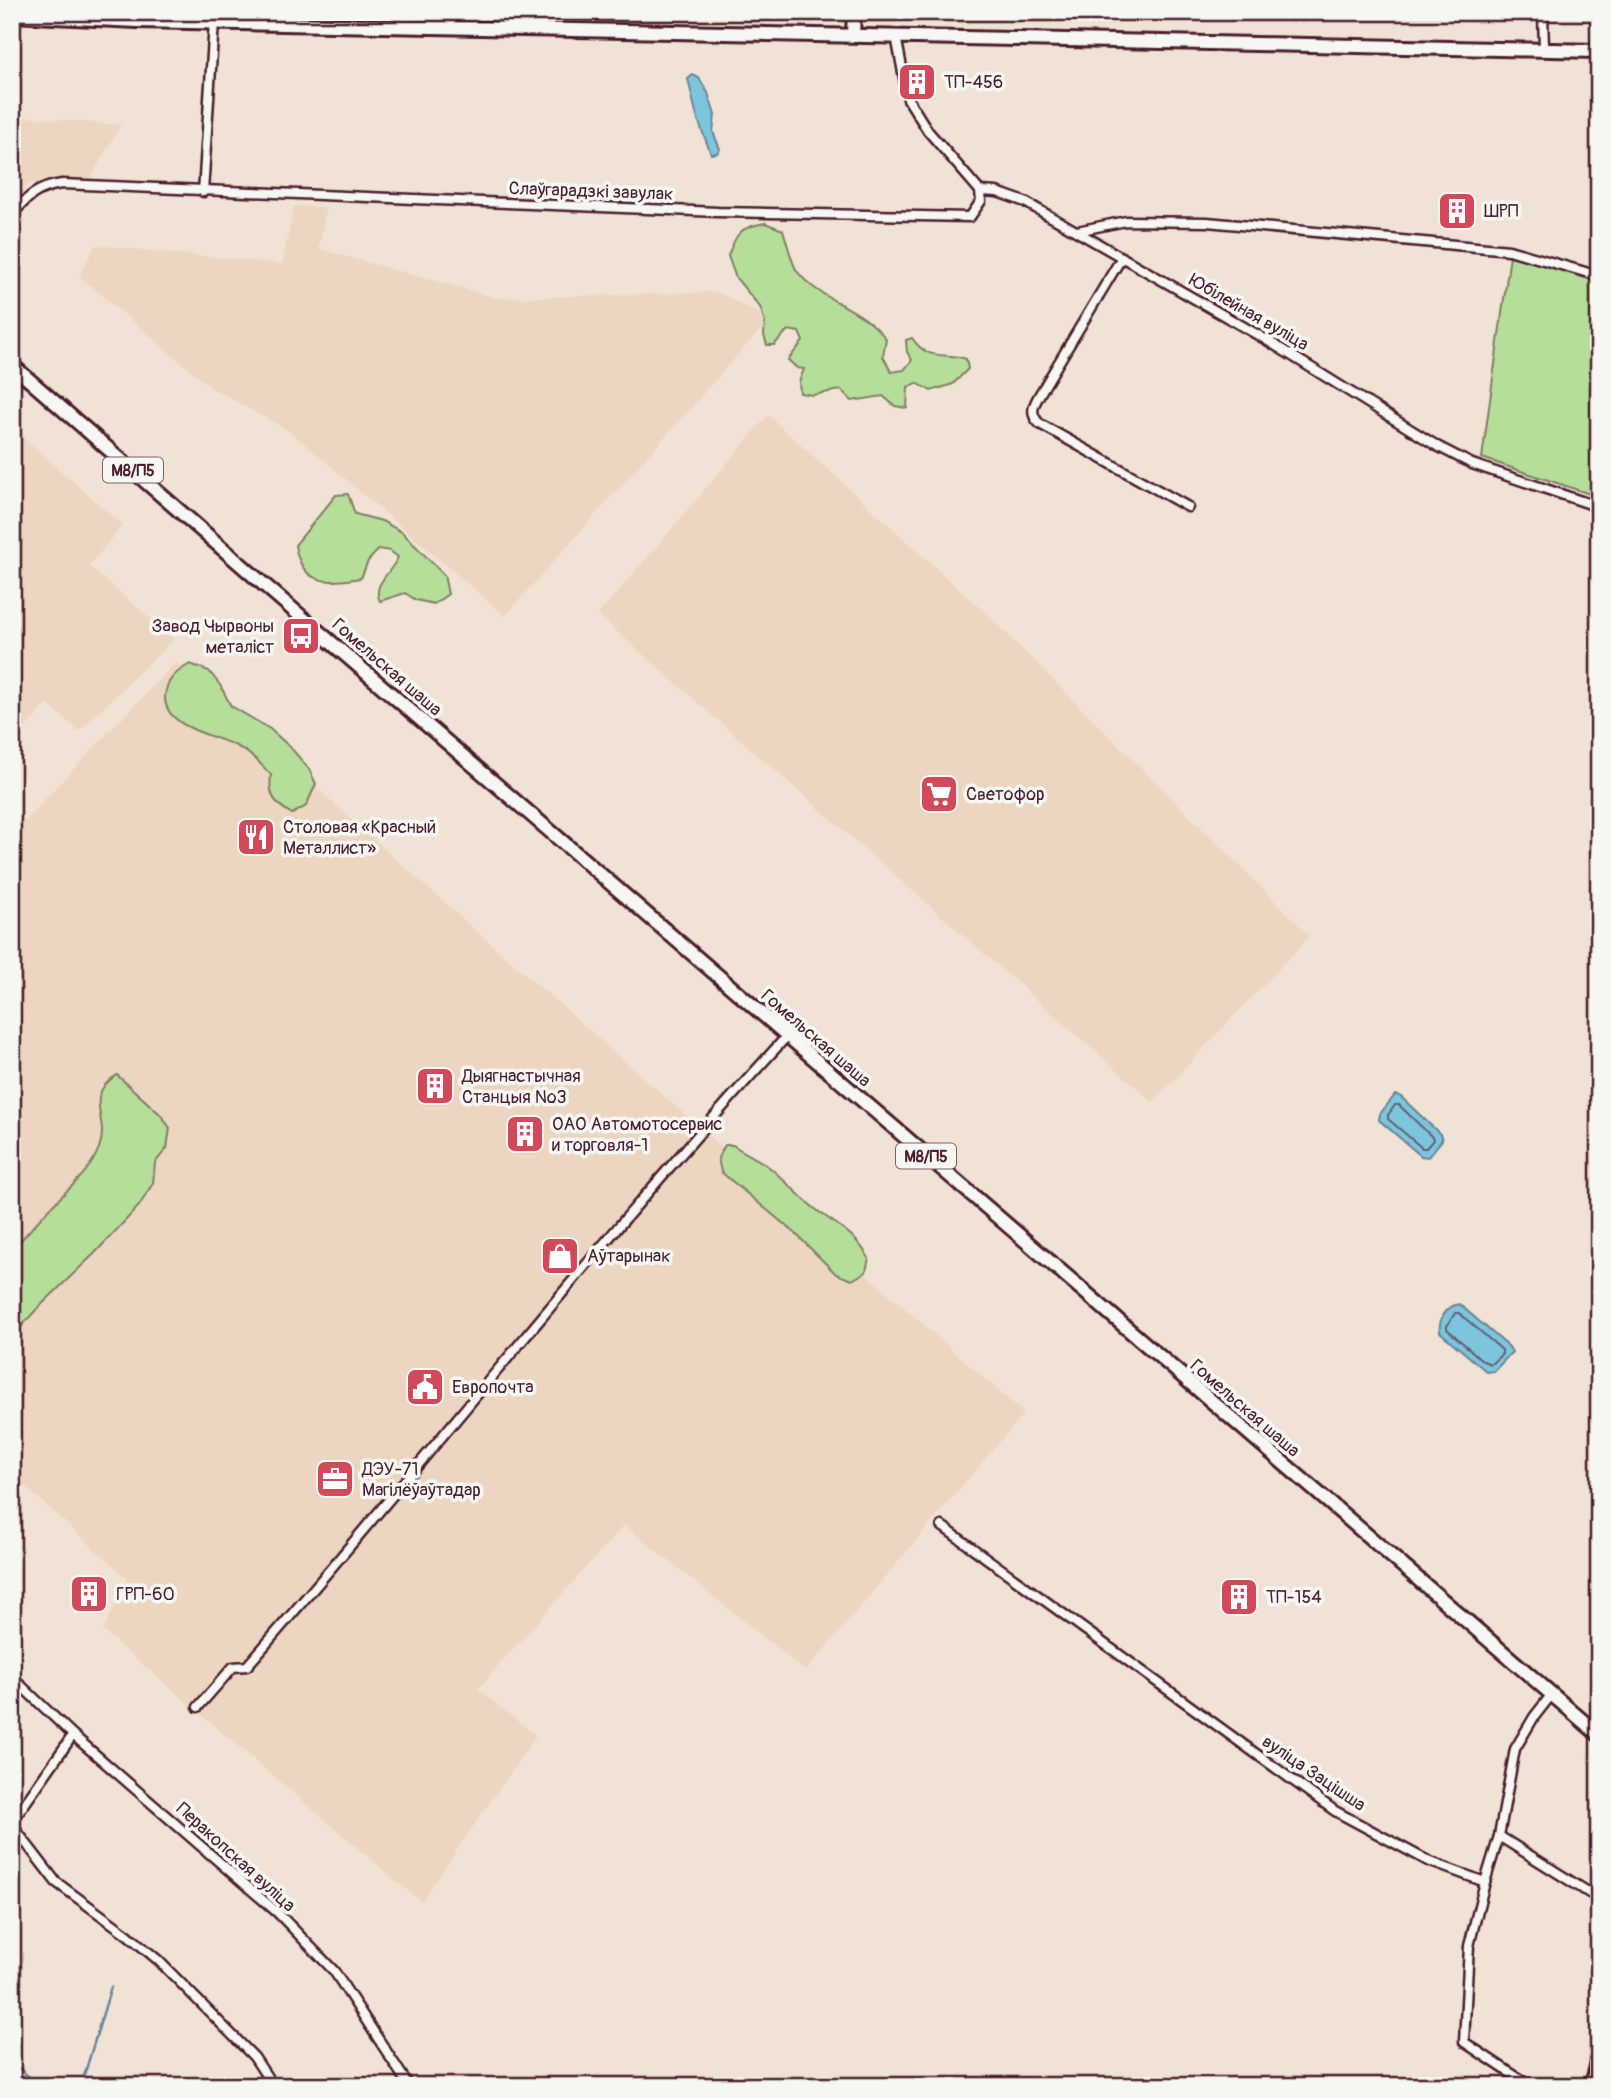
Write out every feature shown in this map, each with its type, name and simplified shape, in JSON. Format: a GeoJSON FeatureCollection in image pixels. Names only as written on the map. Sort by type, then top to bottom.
{"type":"FeatureCollection","features":[{"type":"Feature","properties":{"kind":"main road"},"geometry":{"type":"LineString","coordinates":[[853,35],[855,12]]}},
{"type":"Feature","properties":{"kind":"main road"},"geometry":{"type":"LineString","coordinates":[[12,15],[214,22],[1599,51]]}},
{"type":"Feature","properties":{"kind":"main road","name":"Гомельская шаша"},"geometry":{"type":"LineString","coordinates":[[12,365],[1599,1735]]}},
{"type":"Feature","properties":{"kind":"street"},"geometry":{"type":"LineString","coordinates":[[1543,12],[1544,50]]}},
{"type":"Feature","properties":{"kind":"street"},"geometry":{"type":"LineString","coordinates":[[203,192],[214,22]]}},
{"type":"Feature","properties":{"kind":"street"},"geometry":{"type":"LineString","coordinates":[[896,36],[908,99],[928,131],[980,191]]}},
{"type":"Feature","properties":{"kind":"street","name":"Слаўгарадзкі завулак"},"geometry":{"type":"LineString","coordinates":[[12,215],[36,191],[54,185],[81,184],[203,192],[718,212],[970,217],[981,201],[980,191]]}},
{"type":"Feature","properties":{"kind":"street","name":"Юбілейная вуліца"},"geometry":{"type":"LineString","coordinates":[[980,191],[997,192],[1025,202],[1359,396],[1437,446],[1472,464],[1599,507]]}},
{"type":"Feature","properties":{"kind":"street"},"geometry":{"type":"LineString","coordinates":[[1077,231],[1126,221],[1206,222],[1509,250],[1599,276]]}},
{"type":"Feature","properties":{"kind":"street"},"geometry":{"type":"LineString","coordinates":[[1122,257],[1041,392],[1032,413],[1040,424],[1188,507]]}},
{"type":"Feature","properties":{"kind":"street"},"geometry":{"type":"LineString","coordinates":[[198,1707],[233,1667],[247,1666],[385,1507],[485,1383],[787,1035]]}},
{"type":"Feature","properties":{"kind":"street","name":"вуліца Зацішша"},"geometry":{"type":"LineString","coordinates":[[942,1526],[1335,1811],[1428,1861],[1485,1882]]}},
{"type":"Feature","properties":{"kind":"street","name":"Перакопская вуліца"},"geometry":{"type":"LineString","coordinates":[[12,1677],[73,1735],[278,1913],[334,1972],[409,2086]]}},
{"type":"Feature","properties":{"kind":"street"},"geometry":{"type":"LineString","coordinates":[[1530,2086],[1464,2042],[1469,1946],[1499,1836],[1516,1749],[1534,1717],[1552,1694]]}},
{"type":"Feature","properties":{"kind":"street"},"geometry":{"type":"LineString","coordinates":[[73,1735],[12,1824],[38,1862],[56,1882],[158,1960],[254,2057],[273,2086]]}},
{"type":"Feature","properties":{"kind":"street"},"geometry":{"type":"LineString","coordinates":[[12,1844],[20,1833]]}},
{"type":"Feature","properties":{"kind":"street"},"geometry":{"type":"LineString","coordinates":[[1499,1836],[1599,1899]]}},
{"type":"Feature","properties":{"kind":"street"},"geometry":{"type":"LineString","coordinates":[[1589,2086],[1599,2049]]}},
{"type":"Feature","properties":{"kind":"shaded area"},"geometry":{"type":"Polygon","coordinates":[[[12,116],[121,125],[90,179],[57,178],[29,184],[17,197],[12,196],[12,116]]]}},
{"type":"Feature","properties":{"kind":"shaded area"},"geometry":{"type":"Polygon","coordinates":[[[294,206],[326,207],[319,249],[498,298],[717,292],[770,319],[505,616],[292,433],[210,387],[79,276],[95,245],[282,264],[294,206]]]}},
{"type":"Feature","properties":{"kind":"shaded area"},"geometry":{"type":"Polygon","coordinates":[[[768,415],[990,617],[1310,936],[1153,1102],[598,615],[768,415]]]}},
{"type":"Feature","properties":{"kind":"shaded area"},"geometry":{"type":"Polygon","coordinates":[[[12,428],[123,525],[89,566],[174,639],[79,731],[47,704],[12,742],[12,428]]]}},
{"type":"Feature","properties":{"kind":"shaded area"},"geometry":{"type":"Polygon","coordinates":[[[176,662],[465,921],[1024,1413],[806,1671],[624,1525],[478,1689],[536,1736],[421,1902],[103,1631],[127,1578],[12,1475],[12,837],[176,662]]]}},
{"type":"Feature","properties":{"kind":"green space"},"geometry":{"type":"Polygon","coordinates":[[[765,223],[783,230],[795,268],[806,281],[865,319],[886,339],[883,356],[891,372],[904,370],[912,360],[907,352],[906,340],[912,338],[930,354],[966,359],[968,369],[953,384],[931,391],[917,383],[908,387],[907,408],[895,406],[883,396],[852,401],[841,390],[812,395],[800,393],[799,382],[804,369],[797,368],[788,360],[803,341],[799,332],[788,330],[774,345],[767,345],[764,335],[765,322],[760,307],[736,278],[728,256],[740,232],[765,223]]]}},
{"type":"Feature","properties":{"kind":"green space"},"geometry":{"type":"Polygon","coordinates":[[[1510,255],[1599,280],[1599,497],[1482,458],[1510,255]]]}},
{"type":"Feature","properties":{"kind":"green space"},"geometry":{"type":"Polygon","coordinates":[[[348,494],[355,514],[382,521],[402,532],[444,575],[448,594],[434,604],[416,600],[405,593],[380,601],[380,584],[398,557],[390,551],[379,549],[368,561],[361,578],[327,581],[310,575],[304,569],[298,559],[295,545],[336,495],[348,494]]]}},
{"type":"Feature","properties":{"kind":"green space"},"geometry":{"type":"Polygon","coordinates":[[[190,664],[209,671],[231,706],[270,729],[309,769],[316,784],[306,806],[292,814],[286,810],[274,799],[271,775],[252,756],[229,743],[193,729],[173,716],[167,708],[167,686],[176,673],[190,664]]]}},
{"type":"Feature","properties":{"kind":"green space"},"geometry":{"type":"Polygon","coordinates":[[[117,1075],[160,1114],[170,1128],[167,1148],[155,1163],[153,1183],[139,1206],[12,1337],[12,1251],[91,1164],[102,1137],[99,1109],[101,1092],[106,1083],[117,1075]]]}},
{"type":"Feature","properties":{"kind":"green space"},"geometry":{"type":"Polygon","coordinates":[[[725,1145],[733,1145],[765,1164],[814,1208],[850,1234],[869,1258],[866,1272],[852,1280],[836,1274],[796,1234],[721,1172],[718,1158],[725,1145]]]}},
{"type":"Feature","properties":{"kind":"water"},"geometry":{"type":"Polygon","coordinates":[[[693,75],[699,78],[708,93],[715,115],[713,132],[720,149],[717,153],[711,154],[697,117],[688,79],[693,75]]]}},
{"type":"Feature","properties":{"kind":"water"},"geometry":{"type":"Polygon","coordinates":[[[1395,1095],[1400,1096],[1440,1134],[1442,1140],[1428,1157],[1421,1156],[1379,1120],[1380,1114],[1395,1095]]]}},
{"type":"Feature","properties":{"kind":"water"},"geometry":{"type":"Polygon","coordinates":[[[1459,1304],[1512,1352],[1494,1371],[1487,1372],[1440,1332],[1444,1314],[1459,1304]]]}},
{"type":"Feature","properties":{"kind":"waterway"},"geometry":{"type":"LineString","coordinates":[[81,2086],[111,1987]]}},
{"type":"Feature","properties":{"kind":"waterway"},"geometry":{"type":"LineString","coordinates":[[12,2062],[39,2086]]}},
{"type":"Feature","properties":{"kind":"place","name":"ТП-456"},"geometry":{"type":"Point","coordinates":[917,82]}},
{"type":"Feature","properties":{"kind":"place","name":"ШРП"},"geometry":{"type":"Point","coordinates":[1457,211]}},
{"type":"Feature","properties":{"kind":"place","name":"Завод Чырвоны металіст"},"geometry":{"type":"Point","coordinates":[301,636]}},
{"type":"Feature","properties":{"kind":"place","name":"Светофор"},"geometry":{"type":"Point","coordinates":[939,794]}},
{"type":"Feature","properties":{"kind":"place","name":"Столовая «Красный Металлист»"},"geometry":{"type":"Point","coordinates":[256,837]}},
{"type":"Feature","properties":{"kind":"place","name":"Дыягнастычная Станцыя №3"},"geometry":{"type":"Point","coordinates":[435,1086]}},
{"type":"Feature","properties":{"kind":"place","name":"ОАО Автомотосервис и торговля-1"},"geometry":{"type":"Point","coordinates":[525,1134]}},
{"type":"Feature","properties":{"kind":"place","name":"Аўтарынак"},"geometry":{"type":"Point","coordinates":[560,1256]}},
{"type":"Feature","properties":{"kind":"place","name":"Европочта"},"geometry":{"type":"Point","coordinates":[425,1387]}},
{"type":"Feature","properties":{"kind":"place","name":"ДЭУ-71 Магілёўаўтадар"},"geometry":{"type":"Point","coordinates":[335,1479]}},
{"type":"Feature","properties":{"kind":"place","name":"ГРП-60"},"geometry":{"type":"Point","coordinates":[89,1594]}},
{"type":"Feature","properties":{"kind":"place","name":"ТП-154"},"geometry":{"type":"Point","coordinates":[1239,1597]}}]}
